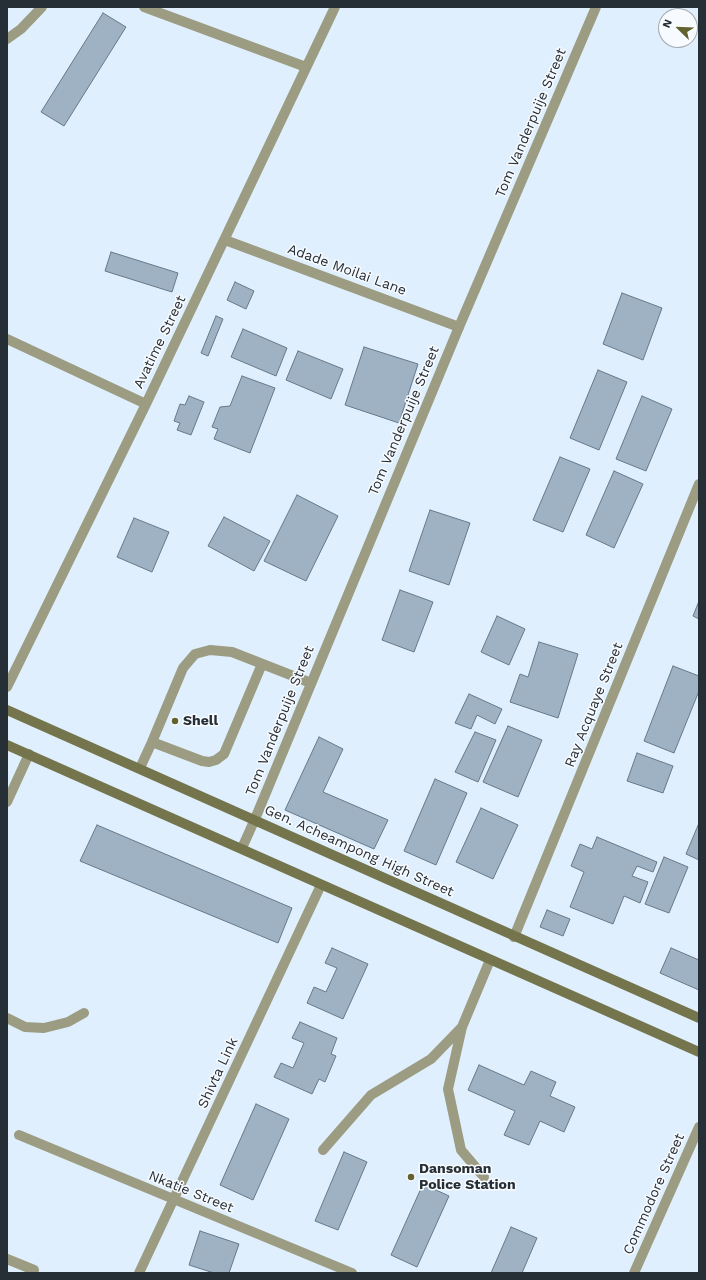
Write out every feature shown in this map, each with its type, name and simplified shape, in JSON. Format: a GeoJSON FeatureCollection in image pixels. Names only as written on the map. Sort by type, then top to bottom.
{"type":"FeatureCollection","features":[{"type":"Feature","properties":{"kind":"main road","name":"Gen. Acheampong High Street"},"geometry":{"type":"LineString","coordinates":[[7,710],[255,819],[514,937],[699,1018]]}},
{"type":"Feature","properties":{"kind":"main road"},"geometry":{"type":"LineString","coordinates":[[7,745],[699,1052]]}},
{"type":"Feature","properties":{"kind":"street"},"geometry":{"type":"LineString","coordinates":[[7,39],[21,30],[42,7]]}},
{"type":"Feature","properties":{"kind":"street"},"geometry":{"type":"LineString","coordinates":[[144,7],[306,67]]}},
{"type":"Feature","properties":{"kind":"street","name":"Avatime Street"},"geometry":{"type":"LineString","coordinates":[[7,687],[146,404],[335,7]]}},
{"type":"Feature","properties":{"kind":"street","name":"Tom Vanderpuije Street"},"geometry":{"type":"LineString","coordinates":[[242,848],[459,327],[596,7]]}},
{"type":"Feature","properties":{"kind":"street","name":"Adade Moilai Lane"},"geometry":{"type":"LineString","coordinates":[[225,240],[459,327]]}},
{"type":"Feature","properties":{"kind":"street"},"geometry":{"type":"LineString","coordinates":[[7,339],[146,404]]}},
{"type":"Feature","properties":{"kind":"street","name":"Ray Acquaye Street"},"geometry":{"type":"LineString","coordinates":[[514,937],[699,484]]}},
{"type":"Feature","properties":{"kind":"street"},"geometry":{"type":"LineString","coordinates":[[140,768],[183,668],[195,654],[210,650],[232,652],[311,683]]}},
{"type":"Feature","properties":{"kind":"street"},"geometry":{"type":"LineString","coordinates":[[152,742],[202,761],[209,762],[216,760],[224,754],[262,664]]}},
{"type":"Feature","properties":{"kind":"street"},"geometry":{"type":"LineString","coordinates":[[7,802],[29,754]]}},
{"type":"Feature","properties":{"kind":"street","name":"Shivta Link"},"geometry":{"type":"LineString","coordinates":[[139,1273],[321,885]]}},
{"type":"Feature","properties":{"kind":"street"},"geometry":{"type":"LineString","coordinates":[[484,1177],[461,1150],[448,1089],[462,1027],[490,960]]}},
{"type":"Feature","properties":{"kind":"street"},"geometry":{"type":"LineString","coordinates":[[7,1018],[25,1026],[44,1028],[68,1022],[84,1013]]}},
{"type":"Feature","properties":{"kind":"street"},"geometry":{"type":"LineString","coordinates":[[323,1150],[372,1096],[431,1059],[462,1027]]}},
{"type":"Feature","properties":{"kind":"street","name":"Commodore Street"},"geometry":{"type":"LineString","coordinates":[[634,1273],[699,1127]]}},
{"type":"Feature","properties":{"kind":"street","name":"Nkatie Street"},"geometry":{"type":"LineString","coordinates":[[19,1135],[352,1273]]}},
{"type":"Feature","properties":{"kind":"street"},"geometry":{"type":"LineString","coordinates":[[7,1259],[34,1270]]}},
{"type":"Feature","properties":{"kind":"building"},"geometry":{"type":"Polygon","coordinates":[[[103,13],[126,27],[64,126],[41,112],[103,13]]]}},
{"type":"Feature","properties":{"kind":"building"},"geometry":{"type":"Polygon","coordinates":[[[111,252],[178,273],[172,292],[105,271],[111,252]]]}},
{"type":"Feature","properties":{"kind":"building"},"geometry":{"type":"Polygon","coordinates":[[[235,282],[254,291],[246,309],[227,300],[235,282]]]}},
{"type":"Feature","properties":{"kind":"building"},"geometry":{"type":"Polygon","coordinates":[[[622,293],[662,308],[643,360],[603,344],[622,293]]]}},
{"type":"Feature","properties":{"kind":"building"},"geometry":{"type":"Polygon","coordinates":[[[216,316],[223,319],[208,356],[201,353],[216,316]]]}},
{"type":"Feature","properties":{"kind":"building"},"geometry":{"type":"Polygon","coordinates":[[[243,329],[287,348],[276,376],[231,357],[243,329]]]}},
{"type":"Feature","properties":{"kind":"building"},"geometry":{"type":"Polygon","coordinates":[[[364,347],[418,364],[399,423],[345,405],[364,347]]]}},
{"type":"Feature","properties":{"kind":"building"},"geometry":{"type":"Polygon","coordinates":[[[298,351],[343,369],[331,399],[286,380],[298,351]]]}},
{"type":"Feature","properties":{"kind":"building"},"geometry":{"type":"Polygon","coordinates":[[[598,370],[627,382],[599,450],[570,438],[598,370]]]}},
{"type":"Feature","properties":{"kind":"building"},"geometry":{"type":"Polygon","coordinates":[[[242,376],[275,388],[250,453],[214,439],[218,429],[212,427],[220,407],[230,406],[242,376]]]}},
{"type":"Feature","properties":{"kind":"building"},"geometry":{"type":"Polygon","coordinates":[[[189,396],[204,402],[191,435],[177,430],[180,423],[174,421],[180,404],[185,405],[189,396]]]}},
{"type":"Feature","properties":{"kind":"building"},"geometry":{"type":"Polygon","coordinates":[[[642,396],[672,409],[646,471],[616,459],[642,396]]]}},
{"type":"Feature","properties":{"kind":"building"},"geometry":{"type":"Polygon","coordinates":[[[560,457],[590,469],[563,532],[533,520],[560,457]]]}},
{"type":"Feature","properties":{"kind":"building"},"geometry":{"type":"Polygon","coordinates":[[[614,471],[643,484],[614,548],[586,535],[614,471]]]}},
{"type":"Feature","properties":{"kind":"building"},"geometry":{"type":"Polygon","coordinates":[[[297,495],[338,516],[306,581],[264,561],[297,495]]]}},
{"type":"Feature","properties":{"kind":"building"},"geometry":{"type":"Polygon","coordinates":[[[430,510],[470,523],[449,585],[409,571],[430,510]]]}},
{"type":"Feature","properties":{"kind":"building"},"geometry":{"type":"Polygon","coordinates":[[[224,517],[270,541],[254,571],[208,546],[224,517]]]}},
{"type":"Feature","properties":{"kind":"building"},"geometry":{"type":"Polygon","coordinates":[[[134,518],[169,532],[152,572],[117,557],[134,518]]]}},
{"type":"Feature","properties":{"kind":"building"},"geometry":{"type":"Polygon","coordinates":[[[400,590],[433,602],[414,652],[382,640],[400,590]]]}},
{"type":"Feature","properties":{"kind":"building"},"geometry":{"type":"Polygon","coordinates":[[[699,601],[699,619],[693,616],[699,601]]]}},
{"type":"Feature","properties":{"kind":"building"},"geometry":{"type":"Polygon","coordinates":[[[497,616],[525,629],[509,665],[481,652],[497,616]]]}},
{"type":"Feature","properties":{"kind":"building"},"geometry":{"type":"Polygon","coordinates":[[[539,642],[578,654],[558,718],[510,702],[520,674],[528,677],[539,642]]]}},
{"type":"Feature","properties":{"kind":"building"},"geometry":{"type":"Polygon","coordinates":[[[673,666],[699,676],[699,691],[674,753],[644,741],[673,666]]]}},
{"type":"Feature","properties":{"kind":"building"},"geometry":{"type":"Polygon","coordinates":[[[469,694],[502,709],[495,724],[477,715],[471,729],[455,723],[469,694]]]}},
{"type":"Feature","properties":{"kind":"building"},"geometry":{"type":"Polygon","coordinates":[[[508,726],[542,740],[518,797],[483,782],[508,726]]]}},
{"type":"Feature","properties":{"kind":"building"},"geometry":{"type":"Polygon","coordinates":[[[475,732],[496,740],[478,782],[455,772],[475,732]]]}},
{"type":"Feature","properties":{"kind":"building"},"geometry":{"type":"Polygon","coordinates":[[[319,737],[343,749],[323,792],[388,820],[374,849],[285,810],[319,737]]]}},
{"type":"Feature","properties":{"kind":"building"},"geometry":{"type":"Polygon","coordinates":[[[637,753],[673,766],[663,793],[627,781],[637,753]]]}},
{"type":"Feature","properties":{"kind":"building"},"geometry":{"type":"Polygon","coordinates":[[[435,779],[467,793],[436,865],[404,851],[435,779]]]}},
{"type":"Feature","properties":{"kind":"building"},"geometry":{"type":"Polygon","coordinates":[[[481,808],[518,825],[493,879],[456,862],[481,808]]]}},
{"type":"Feature","properties":{"kind":"building"},"geometry":{"type":"Polygon","coordinates":[[[699,823],[699,860],[686,854],[699,823]]]}},
{"type":"Feature","properties":{"kind":"building"},"geometry":{"type":"Polygon","coordinates":[[[97,825],[292,908],[278,943],[80,861],[97,825]]]}},
{"type":"Feature","properties":{"kind":"building"},"geometry":{"type":"Polygon","coordinates":[[[597,837],[657,862],[653,872],[637,866],[632,876],[648,882],[640,903],[624,896],[613,924],[570,907],[584,872],[571,866],[580,844],[592,849],[597,837]]]}},
{"type":"Feature","properties":{"kind":"building"},"geometry":{"type":"Polygon","coordinates":[[[664,857],[688,867],[669,913],[645,904],[664,857]]]}},
{"type":"Feature","properties":{"kind":"building"},"geometry":{"type":"Polygon","coordinates":[[[547,910],[570,919],[563,936],[540,927],[547,910]]]}},
{"type":"Feature","properties":{"kind":"building"},"geometry":{"type":"Polygon","coordinates":[[[332,948],[368,964],[343,1019],[307,1003],[314,987],[326,992],[337,968],[325,963],[332,948]]]}},
{"type":"Feature","properties":{"kind":"building"},"geometry":{"type":"Polygon","coordinates":[[[671,948],[699,960],[699,990],[660,973],[671,948]]]}},
{"type":"Feature","properties":{"kind":"building"},"geometry":{"type":"Polygon","coordinates":[[[300,1022],[337,1038],[331,1054],[336,1056],[325,1082],[319,1079],[312,1094],[274,1077],[281,1063],[293,1068],[304,1043],[292,1038],[300,1022]]]}},
{"type":"Feature","properties":{"kind":"building"},"geometry":{"type":"Polygon","coordinates":[[[479,1065],[524,1085],[531,1071],[556,1082],[550,1096],[575,1107],[564,1132],[540,1121],[529,1145],[504,1135],[515,1111],[468,1090],[479,1065]]]}},
{"type":"Feature","properties":{"kind":"building"},"geometry":{"type":"Polygon","coordinates":[[[256,1104],[289,1119],[253,1200],[220,1185],[256,1104]]]}},
{"type":"Feature","properties":{"kind":"building"},"geometry":{"type":"Polygon","coordinates":[[[344,1152],[367,1162],[338,1230],[315,1221],[344,1152]]]}},
{"type":"Feature","properties":{"kind":"building"},"geometry":{"type":"Polygon","coordinates":[[[423,1184],[449,1196],[417,1267],[391,1255],[423,1184]]]}},
{"type":"Feature","properties":{"kind":"building"},"geometry":{"type":"Polygon","coordinates":[[[511,1227],[537,1238],[522,1273],[491,1273],[511,1227]]]}},
{"type":"Feature","properties":{"kind":"building"},"geometry":{"type":"Polygon","coordinates":[[[200,1231],[239,1244],[229,1273],[214,1273],[189,1265],[200,1231]]]}},
{"type":"Feature","properties":{"kind":"place","name":"Shell"},"geometry":{"type":"Point","coordinates":[175,721]}},
{"type":"Feature","properties":{"kind":"place","name":"Dansoman Police Station"},"geometry":{"type":"Point","coordinates":[411,1177]}}]}
